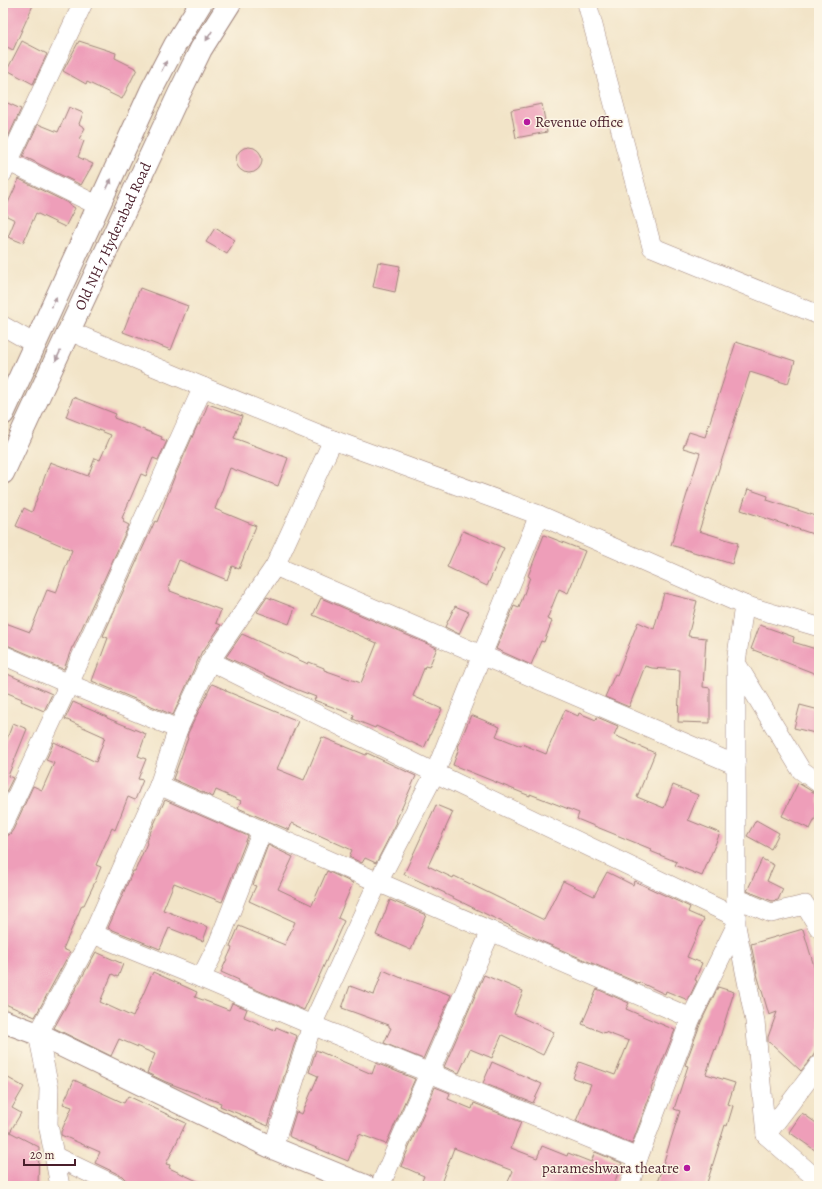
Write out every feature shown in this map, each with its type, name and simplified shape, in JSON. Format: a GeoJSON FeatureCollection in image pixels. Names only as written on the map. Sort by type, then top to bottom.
{"type":"FeatureCollection","features":[{"type":"Feature","properties":{"kind":"main road","name":"Old NH 7 Hyderabad Road"},"geometry":{"type":"LineString","coordinates":[[3,473],[179,94],[201,49],[230,3]]}},
{"type":"Feature","properties":{"kind":"main road","name":"Old NH 7 Hyderabad Road"},"geometry":{"type":"LineString","coordinates":[[3,414],[152,89],[175,45],[200,4]]}},
{"type":"Feature","properties":{"kind":"main road"},"geometry":{"type":"LineString","coordinates":[[3,1022],[38,1034],[273,1148],[365,1186]]}},
{"type":"Feature","properties":{"kind":"street"},"geometry":{"type":"LineString","coordinates":[[83,3],[5,165],[98,206]]}},
{"type":"Feature","properties":{"kind":"street"},"geometry":{"type":"LineString","coordinates":[[587,3],[652,247],[819,315]]}},
{"type":"Feature","properties":{"kind":"street"},"geometry":{"type":"LineString","coordinates":[[3,326],[35,344]]}},
{"type":"Feature","properties":{"kind":"street"},"geometry":{"type":"LineString","coordinates":[[69,331],[333,440],[539,516],[744,605],[819,627]]}},
{"type":"Feature","properties":{"kind":"street"},"geometry":{"type":"LineString","coordinates":[[3,825],[69,684],[203,387]]}},
{"type":"Feature","properties":{"kind":"street"},"geometry":{"type":"LineString","coordinates":[[60,1186],[48,1124],[49,1088],[38,1034],[93,934],[158,785],[178,729],[210,661],[275,566],[333,440]]}},
{"type":"Feature","properties":{"kind":"street"},"geometry":{"type":"LineString","coordinates":[[273,1148],[312,1025],[378,882],[435,773],[539,516]]}},
{"type":"Feature","properties":{"kind":"street"},"geometry":{"type":"LineString","coordinates":[[275,566],[736,765]]}},
{"type":"Feature","properties":{"kind":"street"},"geometry":{"type":"LineString","coordinates":[[744,605],[736,663],[736,921],[755,1021],[766,1135],[819,1181]]}},
{"type":"Feature","properties":{"kind":"street"},"geometry":{"type":"LineString","coordinates":[[3,656],[178,729]]}},
{"type":"Feature","properties":{"kind":"street"},"geometry":{"type":"LineString","coordinates":[[210,661],[736,921]]}},
{"type":"Feature","properties":{"kind":"street"},"geometry":{"type":"LineString","coordinates":[[736,663],[801,770],[819,783]]}},
{"type":"Feature","properties":{"kind":"street"},"geometry":{"type":"LineString","coordinates":[[158,785],[691,1018]]}},
{"type":"Feature","properties":{"kind":"street"},"geometry":{"type":"LineString","coordinates":[[202,978],[218,944],[262,831]]}},
{"type":"Feature","properties":{"kind":"street"},"geometry":{"type":"LineString","coordinates":[[736,898],[771,912],[806,906],[819,928]]}},
{"type":"Feature","properties":{"kind":"street"},"geometry":{"type":"LineString","coordinates":[[629,1186],[638,1158],[691,1018],[736,921]]}},
{"type":"Feature","properties":{"kind":"street"},"geometry":{"type":"LineString","coordinates":[[380,1186],[491,931]]}},
{"type":"Feature","properties":{"kind":"street"},"geometry":{"type":"LineString","coordinates":[[93,934],[638,1158]]}},
{"type":"Feature","properties":{"kind":"street"},"geometry":{"type":"LineString","coordinates":[[766,1135],[819,1065]]}},
{"type":"Feature","properties":{"kind":"street"},"geometry":{"type":"LineString","coordinates":[[54,1156],[118,1186]]}},
{"type":"Feature","properties":{"kind":"building"},"geometry":{"type":"Polygon","coordinates":[[[3,3],[34,3],[13,50],[3,45],[3,3]]]}},
{"type":"Feature","properties":{"kind":"building"},"geometry":{"type":"Polygon","coordinates":[[[22,41],[47,54],[33,84],[7,70],[22,41]]]}},
{"type":"Feature","properties":{"kind":"building"},"geometry":{"type":"Polygon","coordinates":[[[79,41],[116,53],[115,58],[137,69],[122,99],[87,82],[86,84],[63,71],[79,41]]]}},
{"type":"Feature","properties":{"kind":"building"},"geometry":{"type":"Polygon","coordinates":[[[3,101],[21,109],[4,146],[3,146],[3,101]]]}},
{"type":"Feature","properties":{"kind":"building"},"geometry":{"type":"Polygon","coordinates":[[[542,104],[547,132],[516,138],[511,110],[542,104]]]}},
{"type":"Feature","properties":{"kind":"building"},"geometry":{"type":"Polygon","coordinates":[[[69,107],[83,113],[79,124],[85,128],[79,139],[84,141],[78,157],[93,164],[81,185],[23,156],[38,124],[58,132],[69,107]]]}},
{"type":"Feature","properties":{"kind":"building"},"geometry":{"type":"Polygon","coordinates":[[[249,147],[258,151],[262,160],[258,169],[249,173],[240,169],[236,160],[240,151],[249,147]]]}},
{"type":"Feature","properties":{"kind":"building"},"geometry":{"type":"Polygon","coordinates":[[[19,179],[70,204],[75,208],[65,227],[36,213],[23,243],[8,237],[15,220],[3,214],[19,179]]]}},
{"type":"Feature","properties":{"kind":"building"},"geometry":{"type":"Polygon","coordinates":[[[215,228],[235,240],[227,254],[206,242],[215,228]]]}},
{"type":"Feature","properties":{"kind":"building"},"geometry":{"type":"Polygon","coordinates":[[[378,262],[400,266],[395,292],[373,287],[378,262]]]}},
{"type":"Feature","properties":{"kind":"building"},"geometry":{"type":"Polygon","coordinates":[[[140,288],[188,306],[171,350],[123,332],[140,288]]]}},
{"type":"Feature","properties":{"kind":"building"},"geometry":{"type":"Polygon","coordinates":[[[736,342],[795,361],[788,384],[750,372],[699,531],[738,543],[732,564],[671,545],[700,453],[683,448],[689,432],[705,437],[736,342]]]}},
{"type":"Feature","properties":{"kind":"building"},"geometry":{"type":"Polygon","coordinates":[[[73,397],[116,414],[114,418],[162,437],[161,439],[167,441],[158,460],[153,458],[146,476],[141,474],[122,518],[124,519],[123,522],[129,525],[72,647],[64,669],[3,644],[3,622],[30,632],[47,590],[56,593],[72,550],[16,526],[24,508],[32,512],[50,462],[88,476],[95,458],[100,460],[111,435],[66,417],[73,397]]]}},
{"type":"Feature","properties":{"kind":"building"},"geometry":{"type":"Polygon","coordinates":[[[208,404],[242,416],[234,438],[288,458],[278,486],[230,468],[215,509],[256,526],[239,569],[232,566],[227,580],[179,560],[168,588],[170,591],[221,610],[216,623],[221,625],[202,651],[173,715],[92,681],[108,638],[103,636],[155,521],[157,522],[174,478],[198,424],[200,425],[208,404]]]}},
{"type":"Feature","properties":{"kind":"building"},"geometry":{"type":"Polygon","coordinates":[[[748,489],[768,496],[767,500],[819,517],[819,536],[741,510],[748,489]]]}},
{"type":"Feature","properties":{"kind":"building"},"geometry":{"type":"Polygon","coordinates":[[[463,531],[504,548],[487,586],[447,567],[463,531]]]}},
{"type":"Feature","properties":{"kind":"building"},"geometry":{"type":"Polygon","coordinates":[[[544,535],[585,551],[568,593],[559,589],[547,619],[552,621],[544,642],[541,641],[531,665],[496,649],[514,606],[519,608],[530,577],[528,576],[544,535]]]}},
{"type":"Feature","properties":{"kind":"building"},"geometry":{"type":"Polygon","coordinates":[[[664,593],[697,601],[688,636],[706,638],[703,687],[710,688],[710,723],[678,722],[680,670],[645,666],[629,707],[605,697],[615,674],[617,675],[638,622],[654,629],[664,593]]]}},
{"type":"Feature","properties":{"kind":"building"},"geometry":{"type":"Polygon","coordinates":[[[267,597],[295,608],[289,624],[257,612],[267,597]]]}},
{"type":"Feature","properties":{"kind":"building"},"geometry":{"type":"Polygon","coordinates":[[[321,598],[437,648],[429,667],[425,666],[413,696],[442,709],[424,748],[376,726],[375,728],[353,719],[354,715],[314,700],[316,697],[226,657],[242,634],[308,664],[309,662],[324,668],[324,670],[361,683],[377,643],[313,615],[321,598]]]}},
{"type":"Feature","properties":{"kind":"building"},"geometry":{"type":"Polygon","coordinates":[[[455,606],[469,612],[459,634],[445,627],[455,606]]]}},
{"type":"Feature","properties":{"kind":"building"},"geometry":{"type":"Polygon","coordinates":[[[760,625],[794,637],[793,642],[819,650],[819,675],[751,649],[760,625]]]}},
{"type":"Feature","properties":{"kind":"building"},"geometry":{"type":"Polygon","coordinates":[[[3,672],[52,694],[44,711],[3,691],[3,672]]]}},
{"type":"Feature","properties":{"kind":"building"},"geometry":{"type":"Polygon","coordinates":[[[212,684],[298,721],[277,769],[304,780],[322,737],[366,755],[367,753],[416,776],[396,821],[397,822],[376,863],[365,858],[362,863],[349,857],[352,850],[292,823],[289,830],[238,808],[241,801],[216,790],[213,797],[173,779],[188,738],[188,733],[212,684]]]}},
{"type":"Feature","properties":{"kind":"building"},"geometry":{"type":"Polygon","coordinates":[[[73,702],[146,734],[138,756],[146,759],[138,779],[143,780],[135,800],[128,797],[115,830],[112,828],[96,865],[101,867],[84,905],[82,905],[63,949],[70,952],[35,1017],[3,1003],[3,844],[7,835],[13,830],[33,786],[42,790],[54,763],[46,760],[54,742],[96,762],[105,737],[65,719],[73,702]]]}},
{"type":"Feature","properties":{"kind":"building"},"geometry":{"type":"Polygon","coordinates":[[[800,705],[819,710],[819,734],[794,728],[800,705]]]}},
{"type":"Feature","properties":{"kind":"building"},"geometry":{"type":"Polygon","coordinates":[[[565,710],[578,716],[579,713],[596,720],[597,717],[618,726],[614,735],[655,753],[637,797],[664,808],[673,785],[698,795],[688,820],[720,833],[702,876],[675,865],[677,862],[650,851],[651,849],[577,819],[579,813],[530,794],[530,796],[453,765],[459,748],[458,747],[471,715],[500,727],[496,736],[521,746],[522,744],[546,754],[565,710]]]}},
{"type":"Feature","properties":{"kind":"building"},"geometry":{"type":"Polygon","coordinates":[[[13,723],[27,729],[8,776],[13,778],[5,794],[3,793],[3,749],[13,723]]]}},
{"type":"Feature","properties":{"kind":"building"},"geometry":{"type":"Polygon","coordinates":[[[798,783],[819,794],[819,811],[810,829],[782,816],[798,783]]]}},
{"type":"Feature","properties":{"kind":"building"},"geometry":{"type":"Polygon","coordinates":[[[165,800],[248,836],[222,902],[174,883],[163,910],[208,927],[203,941],[169,928],[160,949],[108,928],[133,871],[135,871],[165,800]]]}},
{"type":"Feature","properties":{"kind":"building"},"geometry":{"type":"Polygon","coordinates":[[[436,805],[453,812],[428,866],[453,878],[454,876],[544,920],[563,881],[594,896],[607,872],[633,885],[634,881],[690,907],[688,912],[704,919],[687,957],[702,963],[695,980],[697,981],[688,1000],[666,991],[665,994],[543,942],[404,874],[436,805]]]}},
{"type":"Feature","properties":{"kind":"building"},"geometry":{"type":"Polygon","coordinates":[[[756,820],[779,833],[771,849],[747,836],[756,820]]]}},
{"type":"Feature","properties":{"kind":"building"},"geometry":{"type":"Polygon","coordinates":[[[268,845],[293,857],[278,889],[312,905],[327,871],[353,883],[338,918],[344,921],[304,1010],[238,982],[239,980],[221,972],[232,948],[230,947],[239,926],[285,945],[295,922],[249,901],[256,886],[253,885],[268,845]]]}},
{"type":"Feature","properties":{"kind":"building"},"geometry":{"type":"Polygon","coordinates":[[[762,859],[774,865],[767,881],[783,889],[778,900],[772,901],[747,891],[762,859]]]}},
{"type":"Feature","properties":{"kind":"building"},"geometry":{"type":"Polygon","coordinates":[[[390,900],[426,915],[411,950],[376,935],[390,900]]]}},
{"type":"Feature","properties":{"kind":"building"},"geometry":{"type":"Polygon","coordinates":[[[803,929],[819,983],[819,1046],[801,1071],[768,1042],[768,1037],[777,1012],[769,1015],[757,974],[751,944],[803,929]]]}},
{"type":"Feature","properties":{"kind":"building"},"geometry":{"type":"Polygon","coordinates":[[[96,952],[123,964],[118,977],[112,974],[100,1002],[133,1017],[153,972],[197,992],[195,997],[229,1010],[232,1003],[247,1009],[244,1017],[275,1030],[276,1027],[297,1036],[268,1126],[220,1106],[221,1103],[166,1082],[147,1073],[155,1054],[119,1039],[111,1056],[54,1028],[96,952]]]}},
{"type":"Feature","properties":{"kind":"building"},"geometry":{"type":"Polygon","coordinates":[[[383,970],[451,995],[423,1059],[384,1043],[391,1028],[389,1025],[342,1008],[350,986],[374,995],[383,970]]]}},
{"type":"Feature","properties":{"kind":"building"},"geometry":{"type":"Polygon","coordinates":[[[484,975],[523,991],[514,1014],[554,1032],[543,1055],[502,1035],[492,1058],[470,1049],[459,1073],[444,1067],[484,975]]]}},
{"type":"Feature","properties":{"kind":"building"},"geometry":{"type":"Polygon","coordinates":[[[718,987],[734,992],[716,1050],[715,1049],[706,1074],[735,1083],[728,1104],[733,1106],[727,1126],[725,1125],[706,1186],[656,1186],[680,1111],[674,1109],[688,1066],[685,1065],[701,1022],[718,987]]]}},
{"type":"Feature","properties":{"kind":"building"},"geometry":{"type":"Polygon","coordinates":[[[597,989],[629,1003],[626,1009],[675,1030],[651,1089],[652,1090],[632,1144],[576,1121],[591,1084],[573,1078],[579,1062],[615,1075],[629,1041],[582,1024],[597,989]]]}},
{"type":"Feature","properties":{"kind":"building"},"geometry":{"type":"Polygon","coordinates":[[[316,1050],[372,1074],[376,1063],[415,1079],[386,1144],[359,1134],[348,1161],[290,1137],[289,1135],[296,1112],[302,1114],[318,1076],[309,1072],[316,1050]]]}},
{"type":"Feature","properties":{"kind":"building"},"geometry":{"type":"Polygon","coordinates":[[[492,1062],[542,1084],[533,1103],[483,1083],[492,1062]]]}},
{"type":"Feature","properties":{"kind":"building"},"geometry":{"type":"Polygon","coordinates":[[[3,1075],[24,1087],[12,1108],[21,1113],[10,1132],[39,1147],[38,1186],[3,1186],[3,1075]]]}},
{"type":"Feature","properties":{"kind":"building"},"geometry":{"type":"Polygon","coordinates":[[[74,1080],[124,1103],[128,1096],[186,1123],[166,1164],[170,1165],[169,1168],[208,1186],[128,1186],[126,1180],[122,1176],[95,1163],[100,1152],[61,1135],[72,1107],[63,1104],[74,1080]]]}},
{"type":"Feature","properties":{"kind":"building"},"geometry":{"type":"Polygon","coordinates":[[[435,1087],[450,1093],[448,1099],[472,1109],[474,1103],[521,1122],[511,1148],[537,1158],[542,1146],[567,1156],[568,1153],[591,1162],[595,1152],[622,1163],[613,1186],[506,1186],[513,1171],[454,1148],[440,1186],[434,1186],[422,1181],[424,1176],[401,1166],[435,1087]]]}},
{"type":"Feature","properties":{"kind":"building"},"geometry":{"type":"Polygon","coordinates":[[[802,1113],[819,1125],[819,1153],[789,1132],[802,1113]]]}},
{"type":"Feature","properties":{"kind":"place","name":"Revenue office"},"geometry":{"type":"Point","coordinates":[527,122]}},
{"type":"Feature","properties":{"kind":"place","name":"parameshwara theatre"},"geometry":{"type":"Point","coordinates":[687,1168]}}]}
